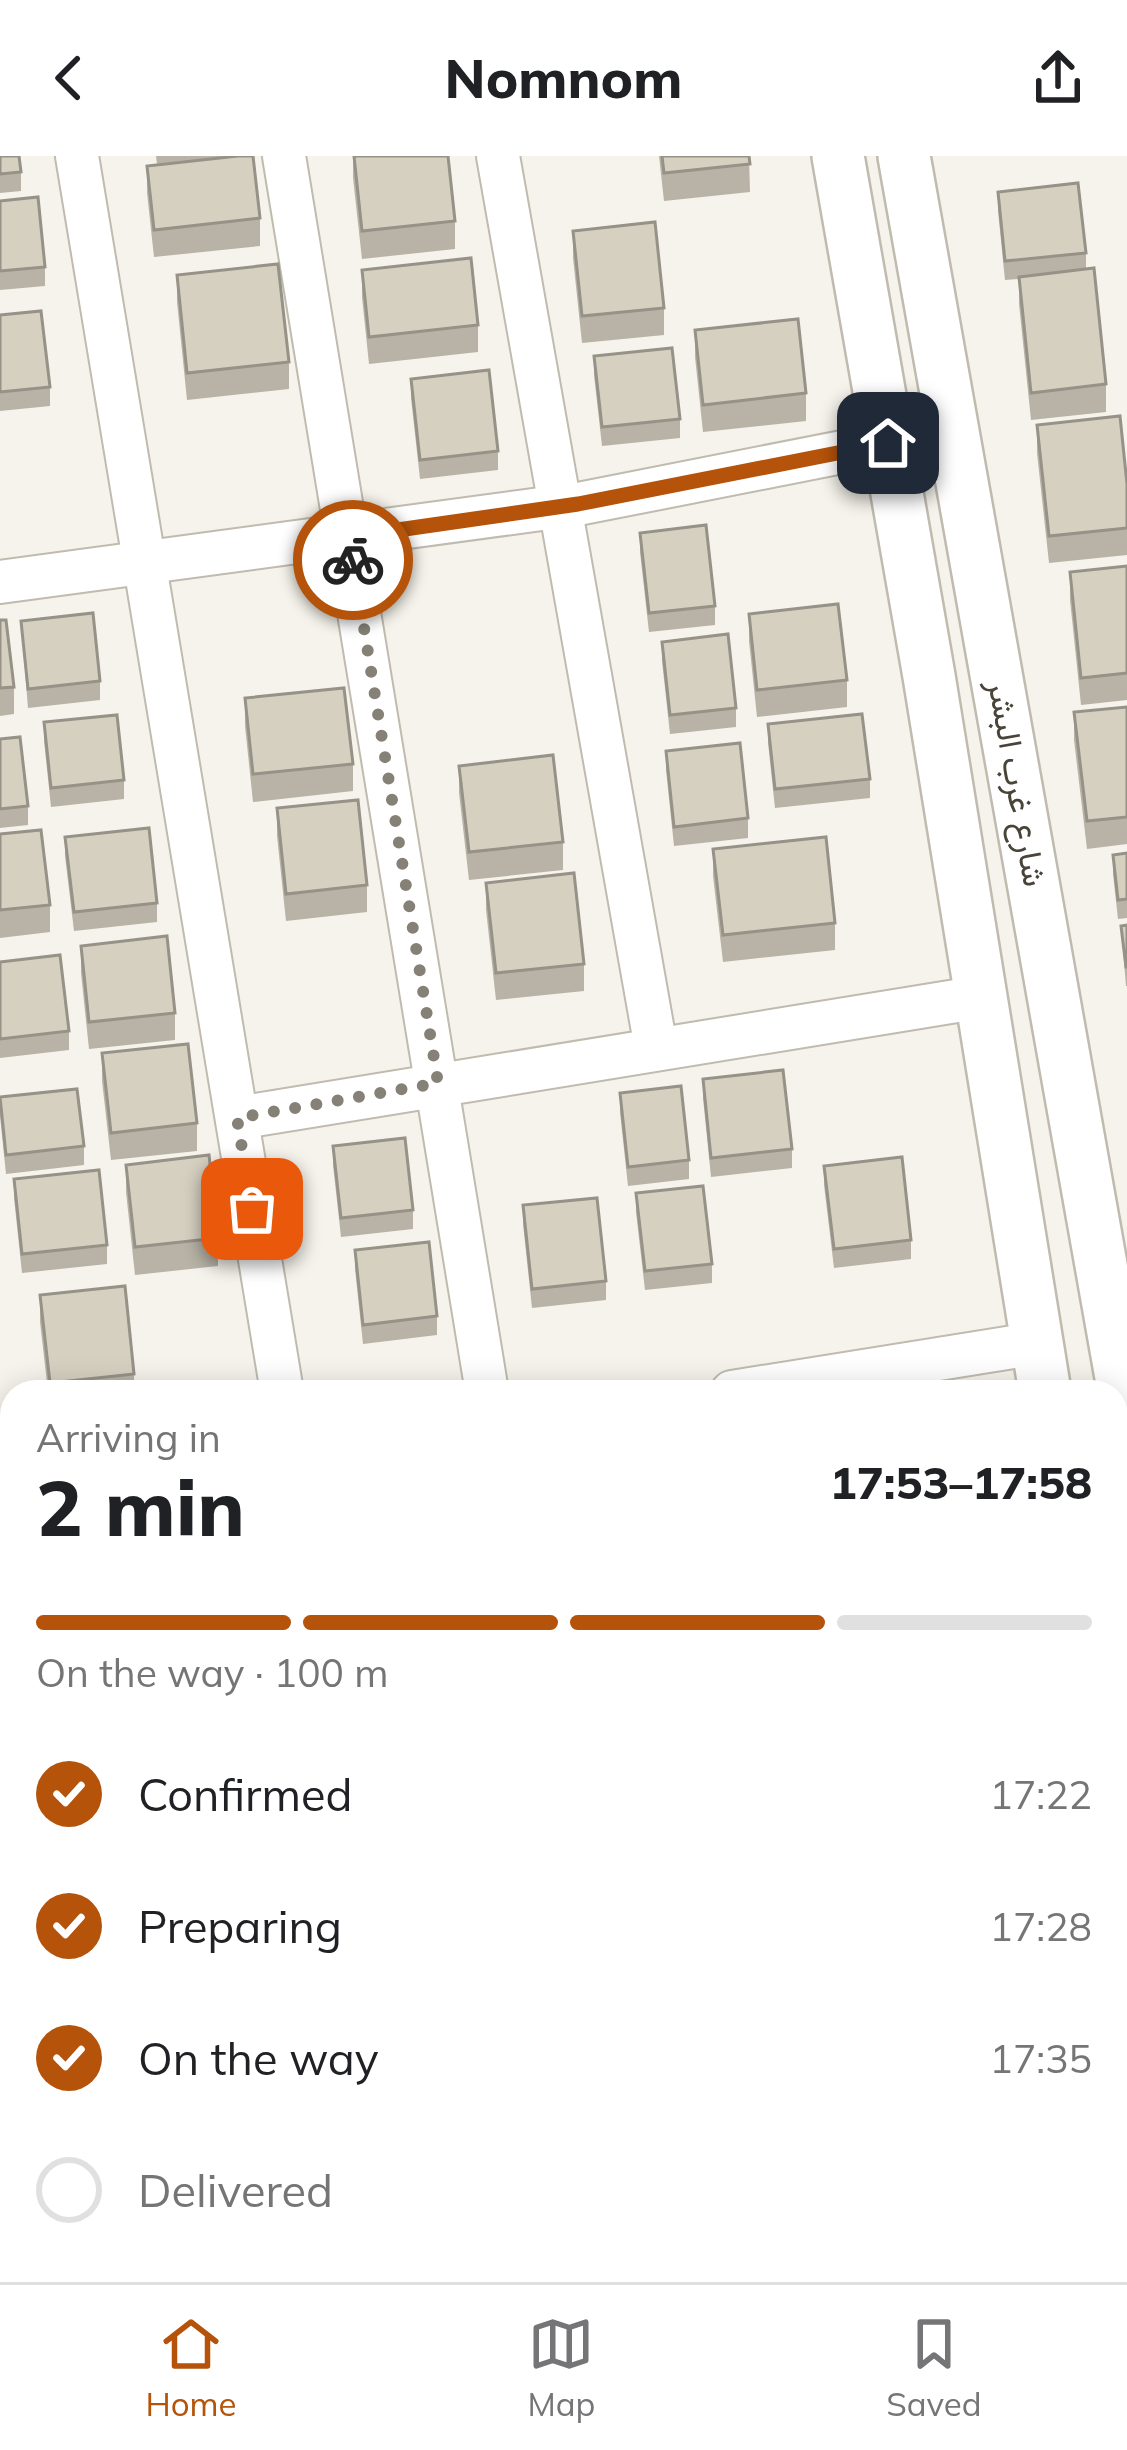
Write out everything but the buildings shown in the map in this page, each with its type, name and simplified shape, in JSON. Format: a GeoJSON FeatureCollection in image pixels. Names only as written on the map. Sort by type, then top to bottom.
{"type":"FeatureCollection","features":[{"type":"Feature","properties":{"kind":"street"},"geometry":{"type":"LineString","coordinates":[[77,156],[281,1380]]}},
{"type":"Feature","properties":{"kind":"street"},"geometry":{"type":"LineString","coordinates":[[284,156],[485,1380]]}},
{"type":"Feature","properties":{"kind":"street"},"geometry":{"type":"LineString","coordinates":[[498,156],[656,1048]]}},
{"type":"Feature","properties":{"kind":"street"},"geometry":{"type":"LineString","coordinates":[[838,156],[1041,1367],[881,1380]]}},
{"type":"Feature","properties":{"kind":"street","name":"شارع غرب البشر"},"geometry":{"type":"LineString","coordinates":[[904,156],[1121,1380]]}},
{"type":"Feature","properties":{"kind":"street"},"geometry":{"type":"LineString","coordinates":[[0,582],[561,506],[888,443]]}},
{"type":"Feature","properties":{"kind":"street"},"geometry":{"type":"LineString","coordinates":[[237,1118],[981,997]]}},
{"type":"Feature","properties":{"kind":"way so far"},"geometry":{"type":"LineString","coordinates":[[252,1209],[237,1118],[438,1083],[353,560]]}},
{"type":"Feature","properties":{"kind":"route"},"geometry":{"type":"LineString","coordinates":[[353,560],[349,537],[578,504],[888,443]]}}]}
